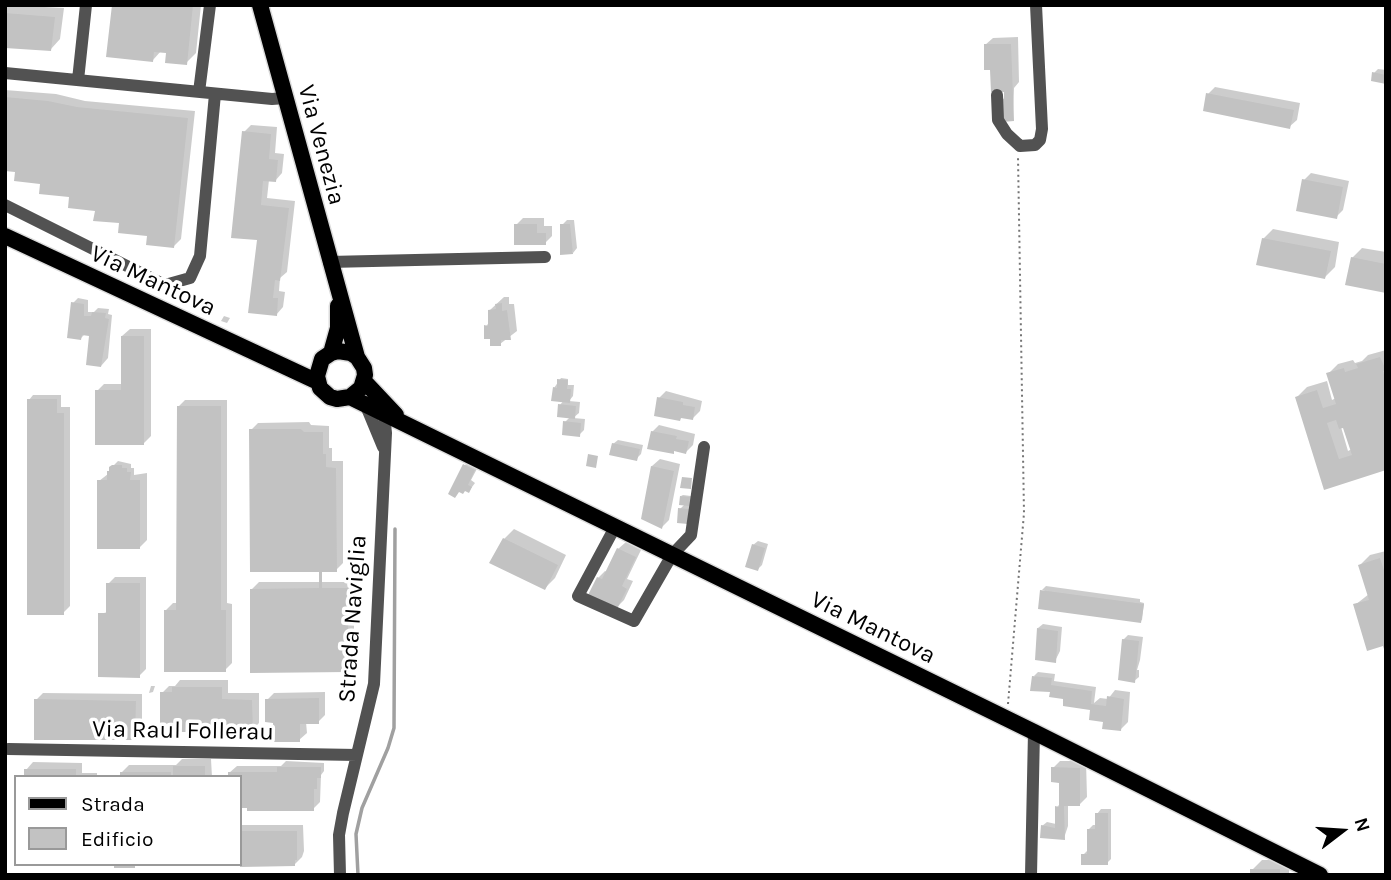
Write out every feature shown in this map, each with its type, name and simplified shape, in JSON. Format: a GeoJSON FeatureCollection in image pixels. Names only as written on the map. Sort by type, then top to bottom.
{"type":"FeatureCollection","features":[{"type":"Feature","properties":{"kind":"main road","name":"Via Venezia"},"geometry":{"type":"LineString","coordinates":[[260,5],[338,296],[350,326],[357,357]]}},
{"type":"Feature","properties":{"kind":"main road","name":"Via Mantova"},"geometry":{"type":"LineString","coordinates":[[5,236],[318,382],[320,388],[330,397],[350,397],[1320,875]]}},
{"type":"Feature","properties":{"kind":"main road","name":"Via Venezia"},"geometry":{"type":"LineString","coordinates":[[331,353],[338,328],[338,296]]}},
{"type":"Feature","properties":{"kind":"main road"},"geometry":{"type":"LineString","coordinates":[[318,382],[319,364],[331,353],[345,351],[357,357]]}},
{"type":"Feature","properties":{"kind":"main road","name":"Via Mantova"},"geometry":{"type":"LineString","coordinates":[[357,357],[364,368],[365,382],[405,425]]}},
{"type":"Feature","properties":{"kind":"main road","name":"Via Mantova"},"geometry":{"type":"LineString","coordinates":[[282,366],[319,364]]}},
{"type":"Feature","properties":{"kind":"main road"},"geometry":{"type":"LineString","coordinates":[[350,397],[365,382]]}},
{"type":"Feature","properties":{"kind":"street"},"geometry":{"type":"LineString","coordinates":[[78,80],[86,5]]}},
{"type":"Feature","properties":{"kind":"street"},"geometry":{"type":"LineString","coordinates":[[199,92],[209,5]]}},
{"type":"Feature","properties":{"kind":"street"},"geometry":{"type":"LineString","coordinates":[[997,95],[999,124],[1017,144],[1024,147],[1035,145],[1042,133],[1036,5]]}},
{"type":"Feature","properties":{"kind":"street"},"geometry":{"type":"LineString","coordinates":[[5,73],[215,94],[285,98]]}},
{"type":"Feature","properties":{"kind":"street"},"geometry":{"type":"LineString","coordinates":[[5,205],[164,285],[190,278],[200,256],[215,94]]}},
{"type":"Feature","properties":{"kind":"street"},"geometry":{"type":"LineString","coordinates":[[329,262],[545,257]]}},
{"type":"Feature","properties":{"kind":"street"},"geometry":{"type":"LineString","coordinates":[[365,382],[384,415]]}},
{"type":"Feature","properties":{"kind":"street","name":"Strada Naviglia"},"geometry":{"type":"LineString","coordinates":[[366,406],[384,447]]}},
{"type":"Feature","properties":{"kind":"street","name":"Strada Naviglia"},"geometry":{"type":"LineString","coordinates":[[341,875],[339,835],[374,684],[384,415]]}},
{"type":"Feature","properties":{"kind":"street"},"geometry":{"type":"LineString","coordinates":[[615,527],[578,596],[634,621],[672,555],[691,536],[704,447]]}},
{"type":"Feature","properties":{"kind":"street"},"geometry":{"type":"LineString","coordinates":[[1031,875],[1034,732]]}},
{"type":"Feature","properties":{"kind":"street","name":"Via Raul Follerau"},"geometry":{"type":"LineString","coordinates":[[8,749],[357,755]]}},
{"type":"Feature","properties":{"kind":"path"},"geometry":{"type":"LineString","coordinates":[[1007,719],[1024,513],[1017,144]]}},
{"type":"Feature","properties":{"kind":"building"},"geometry":{"type":"Polygon","coordinates":[[[112,5],[193,5],[187,65],[165,63],[166,53],[154,52],[153,62],[106,57],[112,5]]]}},
{"type":"Feature","properties":{"kind":"building"},"geometry":{"type":"Polygon","coordinates":[[[5,13],[55,17],[51,51],[5,48],[5,13]]]}},
{"type":"Feature","properties":{"kind":"building"},"geometry":{"type":"Polygon","coordinates":[[[984,44],[1011,44],[1014,121],[1002,122],[1001,99],[1004,99],[1004,92],[991,92],[990,70],[984,70],[984,44]]]}},
{"type":"Feature","properties":{"kind":"building"},"geometry":{"type":"Polygon","coordinates":[[[1372,72],[1386,75],[1386,84],[1371,81],[1372,72]]]}},
{"type":"Feature","properties":{"kind":"building"},"geometry":{"type":"Polygon","coordinates":[[[1206,93],[1294,110],[1290,129],[1203,111],[1206,93]]]}},
{"type":"Feature","properties":{"kind":"building"},"geometry":{"type":"Polygon","coordinates":[[[5,97],[188,118],[174,248],[146,245],[147,236],[118,233],[119,223],[93,221],[95,211],[68,208],[69,197],[39,194],[40,184],[14,181],[15,172],[5,171],[5,97]]]}},
{"type":"Feature","properties":{"kind":"building"},"geometry":{"type":"Polygon","coordinates":[[[242,131],[271,134],[269,159],[278,160],[276,182],[263,181],[261,205],[289,208],[280,281],[275,280],[273,298],[278,298],[277,316],[248,313],[257,240],[231,238],[242,131]]]}},
{"type":"Feature","properties":{"kind":"building"},"geometry":{"type":"Polygon","coordinates":[[[1302,179],[1343,187],[1337,219],[1296,211],[1302,179]]]}},
{"type":"Feature","properties":{"kind":"building"},"geometry":{"type":"Polygon","coordinates":[[[514,224],[537,224],[537,233],[546,233],[546,245],[514,245],[514,224]]]}},
{"type":"Feature","properties":{"kind":"building"},"geometry":{"type":"Polygon","coordinates":[[[560,224],[570,224],[573,254],[560,255],[560,224]]]}},
{"type":"Feature","properties":{"kind":"building"},"geometry":{"type":"Polygon","coordinates":[[[1262,238],[1331,251],[1325,279],[1256,265],[1262,238]]]}},
{"type":"Feature","properties":{"kind":"building"},"geometry":{"type":"Polygon","coordinates":[[[1351,257],[1386,264],[1386,293],[1345,285],[1351,257]]]}},
{"type":"Feature","properties":{"kind":"building"},"geometry":{"type":"Polygon","coordinates":[[[71,302],[84,304],[84,316],[91,316],[92,312],[106,313],[105,318],[109,319],[101,367],[86,365],[89,336],[82,335],[81,340],[67,338],[71,302]]]}},
{"type":"Feature","properties":{"kind":"building"},"geometry":{"type":"Polygon","coordinates":[[[502,303],[502,311],[507,310],[511,340],[501,340],[501,346],[490,346],[490,339],[484,339],[484,325],[488,326],[488,310],[496,309],[495,304],[502,303]]]}},
{"type":"Feature","properties":{"kind":"building"},"geometry":{"type":"Polygon","coordinates":[[[121,336],[144,336],[144,445],[95,445],[95,390],[121,390],[121,336]]]}},
{"type":"Feature","properties":{"kind":"building"},"geometry":{"type":"Polygon","coordinates":[[[1380,357],[1386,370],[1383,371],[1386,381],[1386,470],[1324,490],[1295,397],[1317,390],[1323,408],[1336,404],[1326,373],[1344,368],[1345,372],[1358,368],[1356,364],[1380,357]],[[1336,420],[1327,423],[1339,459],[1352,455],[1343,428],[1339,429],[1336,420]]]}},
{"type":"Feature","properties":{"kind":"building"},"geometry":{"type":"Polygon","coordinates":[[[557,379],[568,380],[567,389],[571,389],[570,403],[551,401],[553,387],[557,388],[557,379]]]}},
{"type":"Feature","properties":{"kind":"building"},"geometry":{"type":"Polygon","coordinates":[[[657,397],[695,407],[693,420],[681,418],[680,421],[654,416],[657,397]]]}},
{"type":"Feature","properties":{"kind":"building"},"geometry":{"type":"Polygon","coordinates":[[[27,399],[57,399],[57,413],[64,413],[64,615],[27,615],[27,399]]]}},
{"type":"Feature","properties":{"kind":"building"},"geometry":{"type":"Polygon","coordinates":[[[558,404],[576,406],[575,419],[557,417],[558,404]]]}},
{"type":"Feature","properties":{"kind":"building"},"geometry":{"type":"Polygon","coordinates":[[[177,406],[221,406],[221,610],[226,610],[226,672],[164,672],[164,610],[176,610],[177,406]]]}},
{"type":"Feature","properties":{"kind":"building"},"geometry":{"type":"Polygon","coordinates":[[[563,421],[581,423],[580,437],[562,435],[563,421]]]}},
{"type":"Feature","properties":{"kind":"building"},"geometry":{"type":"Polygon","coordinates":[[[249,429],[301,429],[304,432],[323,432],[326,467],[336,468],[337,572],[322,572],[322,588],[348,588],[348,672],[250,673],[250,589],[319,588],[319,572],[250,572],[249,429]]]}},
{"type":"Feature","properties":{"kind":"building"},"geometry":{"type":"Polygon","coordinates":[[[651,431],[689,441],[686,454],[647,449],[651,431]]]}},
{"type":"Feature","properties":{"kind":"building"},"geometry":{"type":"Polygon","coordinates":[[[612,443],[640,449],[637,461],[609,455],[612,443]]]}},
{"type":"Feature","properties":{"kind":"building"},"geometry":{"type":"Polygon","coordinates":[[[588,454],[598,456],[596,468],[586,466],[588,454]]]}},
{"type":"Feature","properties":{"kind":"building"},"geometry":{"type":"Polygon","coordinates":[[[463,464],[475,470],[468,485],[472,487],[469,493],[459,492],[455,498],[448,494],[463,464]]]}},
{"type":"Feature","properties":{"kind":"building"},"geometry":{"type":"Polygon","coordinates":[[[112,465],[127,468],[127,472],[131,472],[130,480],[140,480],[140,549],[97,549],[97,480],[107,480],[107,471],[112,465]]]}},
{"type":"Feature","properties":{"kind":"building"},"geometry":{"type":"Polygon","coordinates":[[[651,466],[674,471],[662,529],[641,519],[651,466]]]}},
{"type":"Feature","properties":{"kind":"building"},"geometry":{"type":"Polygon","coordinates":[[[682,477],[692,478],[691,489],[680,488],[682,477]]]}},
{"type":"Feature","properties":{"kind":"building"},"geometry":{"type":"Polygon","coordinates":[[[680,496],[690,497],[689,506],[679,505],[680,496]]]}},
{"type":"Feature","properties":{"kind":"building"},"geometry":{"type":"Polygon","coordinates":[[[678,508],[689,509],[688,524],[677,523],[678,508]]]}},
{"type":"Feature","properties":{"kind":"building"},"geometry":{"type":"Polygon","coordinates":[[[503,538],[558,565],[545,590],[489,563],[503,538]]]}},
{"type":"Feature","properties":{"kind":"building"},"geometry":{"type":"Polygon","coordinates":[[[752,544],[765,548],[758,571],[745,567],[752,544]]]}},
{"type":"Feature","properties":{"kind":"building"},"geometry":{"type":"Polygon","coordinates":[[[617,548],[636,557],[622,586],[627,589],[617,609],[588,595],[597,577],[602,579],[617,548]]]}},
{"type":"Feature","properties":{"kind":"building"},"geometry":{"type":"Polygon","coordinates":[[[1380,558],[1386,576],[1385,652],[1383,646],[1367,651],[1353,604],[1369,600],[1358,565],[1380,558]]]}},
{"type":"Feature","properties":{"kind":"building"},"geometry":{"type":"Polygon","coordinates":[[[106,583],[140,583],[140,678],[98,677],[98,613],[106,613],[106,583]]]}},
{"type":"Feature","properties":{"kind":"building"},"geometry":{"type":"Polygon","coordinates":[[[1040,590],[1144,604],[1141,623],[1038,609],[1040,590]]]}},
{"type":"Feature","properties":{"kind":"building"},"geometry":{"type":"Polygon","coordinates":[[[1037,628],[1058,631],[1056,663],[1035,660],[1037,628]]]}},
{"type":"Feature","properties":{"kind":"building"},"geometry":{"type":"Polygon","coordinates":[[[1122,639],[1139,641],[1135,683],[1118,680],[1122,639]]]}},
{"type":"Feature","properties":{"kind":"building"},"geometry":{"type":"Polygon","coordinates":[[[1032,676],[1052,678],[1051,685],[1092,691],[1091,704],[1106,706],[1107,696],[1124,699],[1121,731],[1102,729],[1103,722],[1089,720],[1090,710],[1063,706],[1063,699],[1049,697],[1050,692],[1030,691],[1032,676]]]}},
{"type":"Feature","properties":{"kind":"building"},"geometry":{"type":"Polygon","coordinates":[[[172,687],[222,687],[222,699],[252,700],[253,732],[160,732],[160,692],[172,692],[172,687]]]}},
{"type":"Feature","properties":{"kind":"building"},"geometry":{"type":"Polygon","coordinates":[[[319,698],[319,724],[300,724],[300,742],[273,742],[273,723],[265,722],[265,699],[319,698]]]}},
{"type":"Feature","properties":{"kind":"building"},"geometry":{"type":"Polygon","coordinates":[[[34,699],[136,701],[135,740],[34,740],[34,699]]]}},
{"type":"Feature","properties":{"kind":"building"},"geometry":{"type":"Polygon","coordinates":[[[173,766],[205,766],[205,775],[173,775],[173,766]]]}},
{"type":"Feature","properties":{"kind":"building"},"geometry":{"type":"Polygon","coordinates":[[[277,767],[321,767],[321,778],[317,778],[317,789],[314,789],[314,811],[247,811],[247,808],[242,808],[242,775],[228,775],[228,772],[277,772],[277,767]]]}},
{"type":"Feature","properties":{"kind":"building"},"geometry":{"type":"Polygon","coordinates":[[[1051,767],[1080,768],[1080,806],[1064,806],[1065,840],[1040,838],[1041,825],[1055,828],[1055,806],[1059,807],[1059,783],[1051,782],[1051,767]]]}},
{"type":"Feature","properties":{"kind":"building"},"geometry":{"type":"Polygon","coordinates":[[[24,769],[76,769],[76,775],[24,775],[24,769]]]}},
{"type":"Feature","properties":{"kind":"building"},"geometry":{"type":"Polygon","coordinates":[[[120,772],[171,772],[171,775],[120,775],[120,772]]]}},
{"type":"Feature","properties":{"kind":"building"},"geometry":{"type":"Polygon","coordinates":[[[1095,813],[1108,813],[1108,865],[1081,865],[1081,854],[1087,854],[1087,829],[1095,829],[1095,813]]]}},
{"type":"Feature","properties":{"kind":"building"},"geometry":{"type":"Polygon","coordinates":[[[242,831],[297,831],[295,866],[240,867],[242,831]]]}},
{"type":"Feature","properties":{"kind":"building"},"geometry":{"type":"Polygon","coordinates":[[[114,866],[135,866],[135,868],[114,866]]]}},
{"type":"Feature","properties":{"kind":"building"},"geometry":{"type":"Polygon","coordinates":[[[1250,869],[1280,869],[1280,875],[1250,875],[1250,869]]]}},
{"type":"Feature","properties":{"kind":"waterway"},"geometry":{"type":"LineString","coordinates":[[358,875],[356,834],[362,808],[394,728],[395,529]]}}]}
